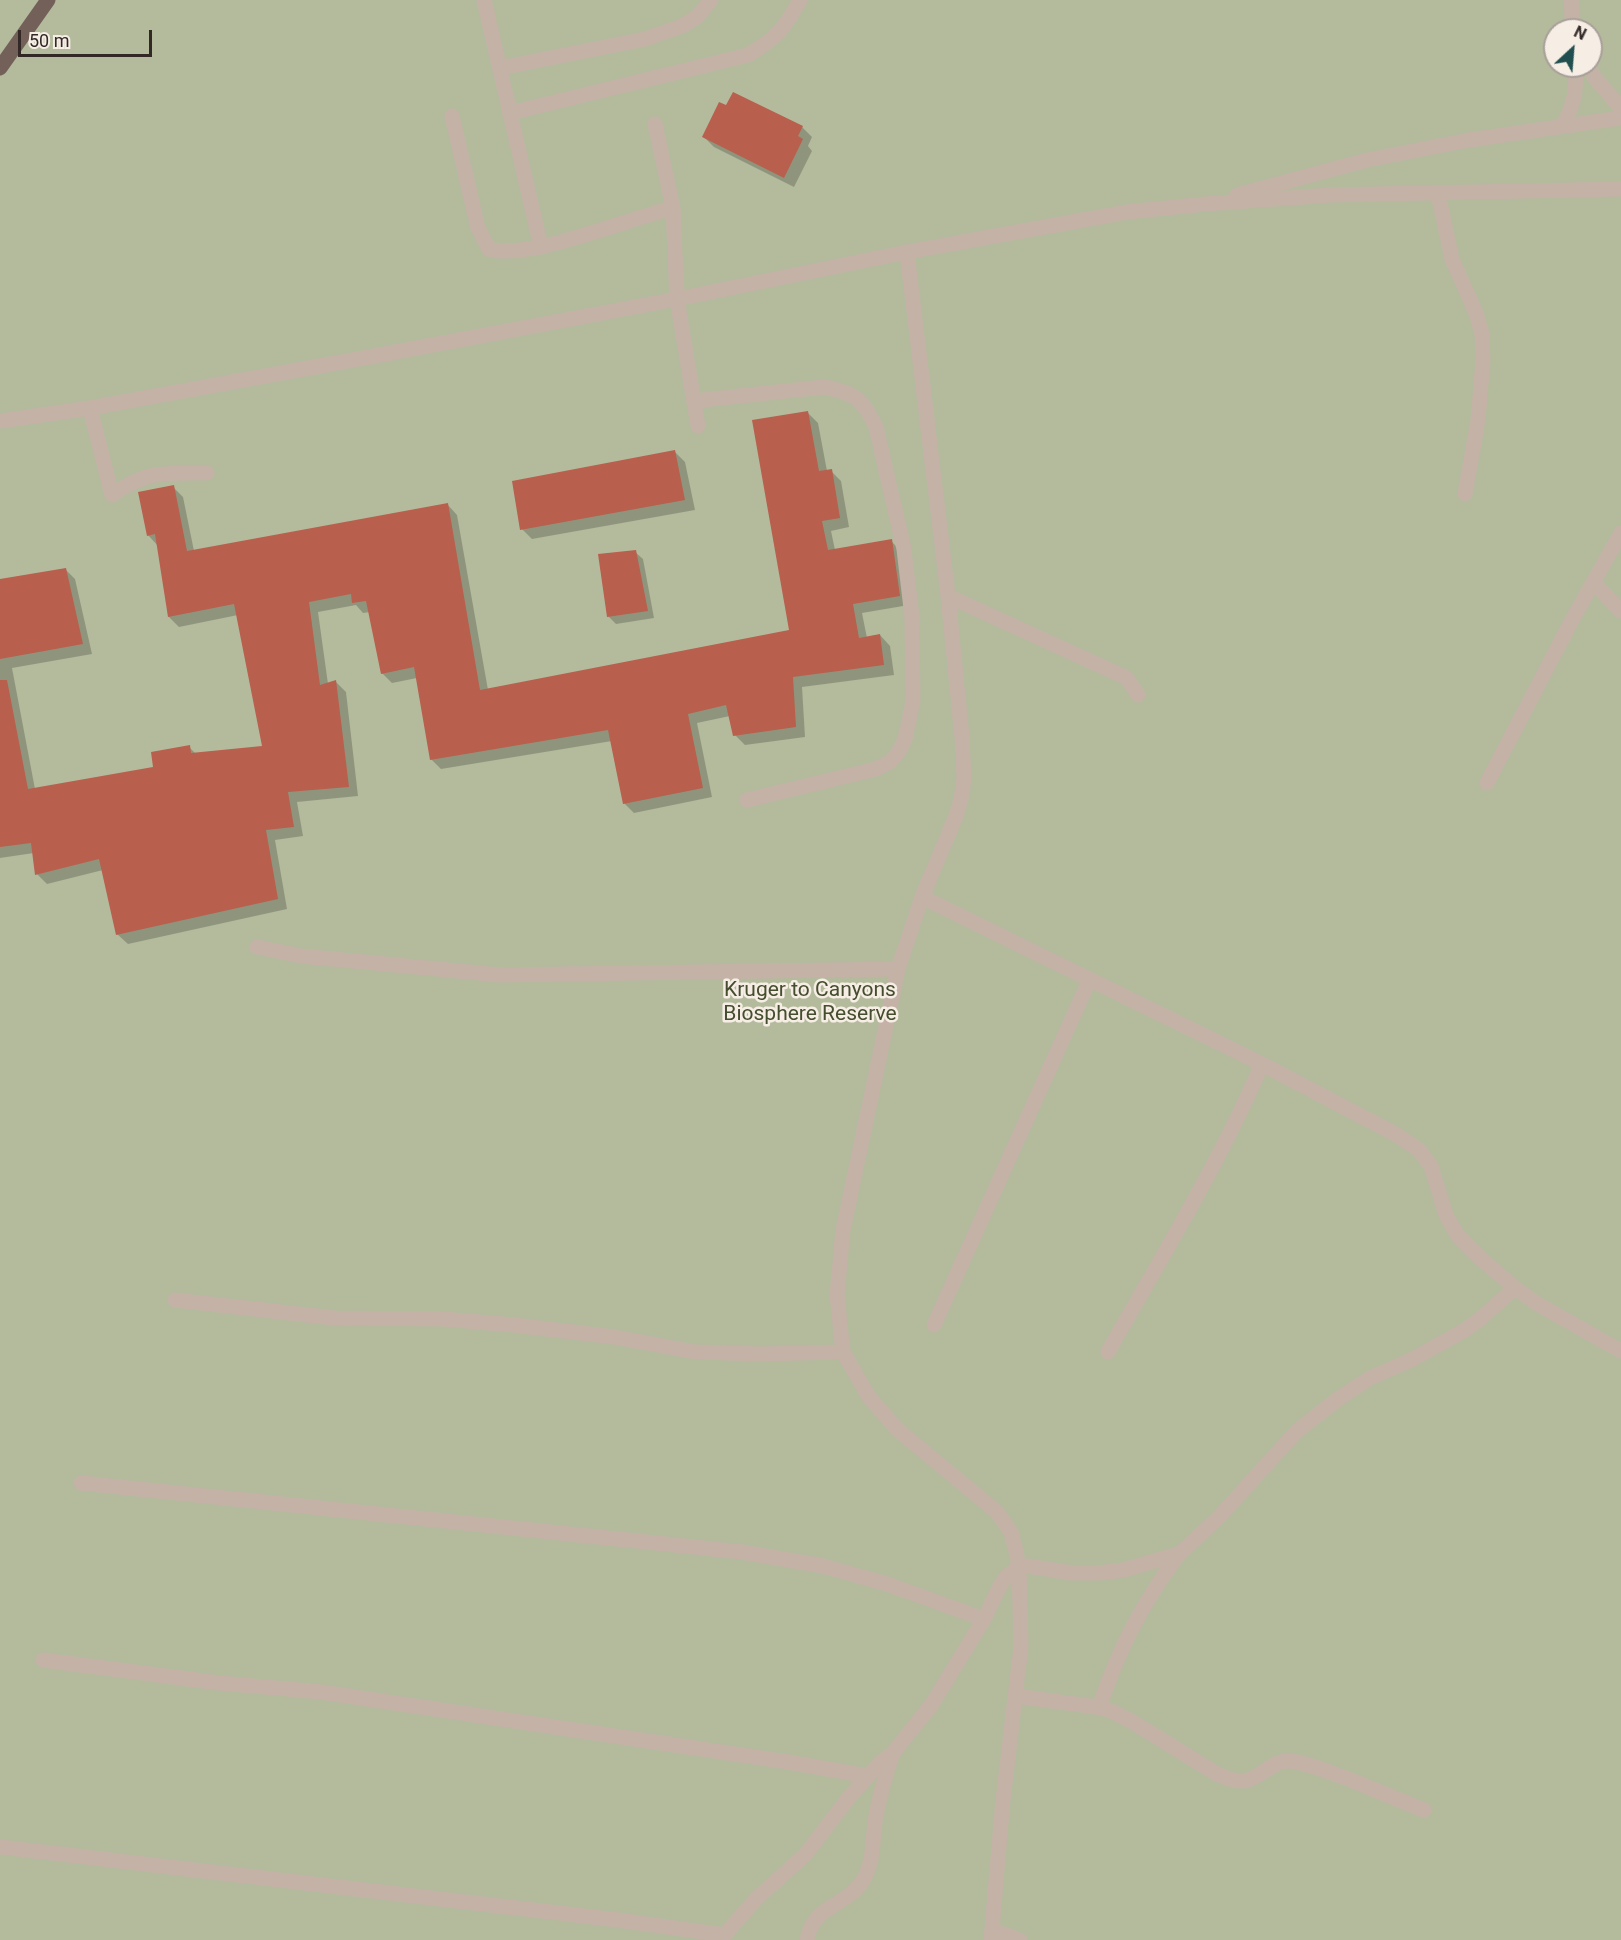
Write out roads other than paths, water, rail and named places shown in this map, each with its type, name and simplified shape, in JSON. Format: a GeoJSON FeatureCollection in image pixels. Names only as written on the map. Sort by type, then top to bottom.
{"type":"FeatureCollection","features":[{"type":"Feature","properties":{"kind":"main road"},"geometry":{"type":"LineString","coordinates":[[0,68],[48,0]]}},
{"type":"Feature","properties":{"kind":"street"},"geometry":{"type":"LineString","coordinates":[[484,0],[542,247]]}},
{"type":"Feature","properties":{"kind":"street"},"geometry":{"type":"LineString","coordinates":[[500,68],[645,39],[682,26],[696,17],[711,0]]}},
{"type":"Feature","properties":{"kind":"street"},"geometry":{"type":"LineString","coordinates":[[510,113],[748,55],[770,41],[786,26],[800,0]]}},
{"type":"Feature","properties":{"kind":"street"},"geometry":{"type":"LineString","coordinates":[[1571,0],[1572,18]]}},
{"type":"Feature","properties":{"kind":"street"},"geometry":{"type":"LineString","coordinates":[[1561,127],[1574,101],[1575,78]]}},
{"type":"Feature","properties":{"kind":"street"},"geometry":{"type":"LineString","coordinates":[[1597,78],[1621,108]]}},
{"type":"Feature","properties":{"kind":"street"},"geometry":{"type":"LineString","coordinates":[[452,116],[478,228],[489,249],[499,252],[542,247],[674,208]]}},
{"type":"Feature","properties":{"kind":"street"},"geometry":{"type":"LineString","coordinates":[[1205,204],[1367,160],[1469,140],[1621,118]]}},
{"type":"Feature","properties":{"kind":"street"},"geometry":{"type":"LineString","coordinates":[[655,124],[674,208],[678,299],[698,426]]}},
{"type":"Feature","properties":{"kind":"street"},"geometry":{"type":"LineString","coordinates":[[0,421],[90,408],[678,299],[906,252],[1127,212],[1329,195],[1621,189]]}},
{"type":"Feature","properties":{"kind":"street"},"geometry":{"type":"LineString","coordinates":[[1438,193],[1446,240],[1476,313],[1482,334],[1483,360],[1479,420],[1465,494]]}},
{"type":"Feature","properties":{"kind":"street"},"geometry":{"type":"LineString","coordinates":[[906,252],[948,596],[964,779],[962,799],[922,897],[898,969],[843,1230],[837,1295],[843,1352],[869,1397],[898,1430],[997,1512],[1011,1532],[1019,1567],[1021,1646],[1003,1800],[992,1935],[1020,1940]]}},
{"type":"Feature","properties":{"kind":"street"},"geometry":{"type":"LineString","coordinates":[[694,401],[823,387],[843,390],[859,399],[876,428],[904,549],[912,617],[913,700],[905,739],[898,753],[890,762],[876,769],[747,800]]}},
{"type":"Feature","properties":{"kind":"street"},"geometry":{"type":"LineString","coordinates":[[90,408],[112,495],[130,482],[147,476],[168,473],[207,473]]}},
{"type":"Feature","properties":{"kind":"street"},"geometry":{"type":"LineString","coordinates":[[1487,783],[1621,533]]}},
{"type":"Feature","properties":{"kind":"street"},"geometry":{"type":"LineString","coordinates":[[1593,582],[1621,611]]}},
{"type":"Feature","properties":{"kind":"street"},"geometry":{"type":"LineString","coordinates":[[948,596],[1127,678],[1138,694]]}},
{"type":"Feature","properties":{"kind":"street"},"geometry":{"type":"LineString","coordinates":[[922,897],[1262,1064],[1397,1135],[1419,1150],[1431,1166],[1446,1215],[1458,1236],[1480,1258],[1536,1303],[1621,1351]]}},
{"type":"Feature","properties":{"kind":"street"},"geometry":{"type":"LineString","coordinates":[[258,947],[301,956],[500,975],[898,969]]}},
{"type":"Feature","properties":{"kind":"street"},"geometry":{"type":"LineString","coordinates":[[934,1325],[1089,981]]}},
{"type":"Feature","properties":{"kind":"street"},"geometry":{"type":"LineString","coordinates":[[1108,1352],[1202,1185],[1244,1105],[1262,1064]]}},
{"type":"Feature","properties":{"kind":"street"},"geometry":{"type":"LineString","coordinates":[[1099,1707],[1112,1668],[1141,1609],[1179,1554],[1218,1518],[1296,1431],[1370,1378],[1411,1360],[1465,1330],[1515,1288]]}},
{"type":"Feature","properties":{"kind":"street"},"geometry":{"type":"LineString","coordinates":[[175,1300],[334,1318],[443,1319],[514,1325],[614,1337],[695,1352],[760,1354],[843,1352]]}},
{"type":"Feature","properties":{"kind":"street"},"geometry":{"type":"LineString","coordinates":[[81,1483],[742,1552],[823,1566],[887,1584],[984,1619]]}},
{"type":"Feature","properties":{"kind":"street"},"geometry":{"type":"LineString","coordinates":[[0,1847],[618,1920],[722,1937],[757,1898],[805,1855],[867,1776],[893,1753],[932,1704],[984,1619],[1006,1577],[1019,1567],[1028,1566],[1072,1573],[1123,1570],[1179,1554]]}},
{"type":"Feature","properties":{"kind":"street"},"geometry":{"type":"LineString","coordinates":[[43,1660],[219,1683],[332,1693],[867,1776]]}},
{"type":"Feature","properties":{"kind":"street"},"geometry":{"type":"LineString","coordinates":[[1015,1696],[1099,1707],[1131,1721],[1177,1751],[1232,1780],[1243,1781],[1258,1776],[1274,1765],[1285,1761],[1300,1762],[1424,1810]]}},
{"type":"Feature","properties":{"kind":"street"},"geometry":{"type":"LineString","coordinates":[[807,1940],[814,1921],[822,1911],[850,1895],[861,1883],[869,1869],[880,1795],[893,1753]]}},
{"type":"Feature","properties":{"kind":"park label","name":"Kruger to Canyons Biosphere Reserve"},"geometry":{"type":"Point","coordinates":[810,1003]}}]}
